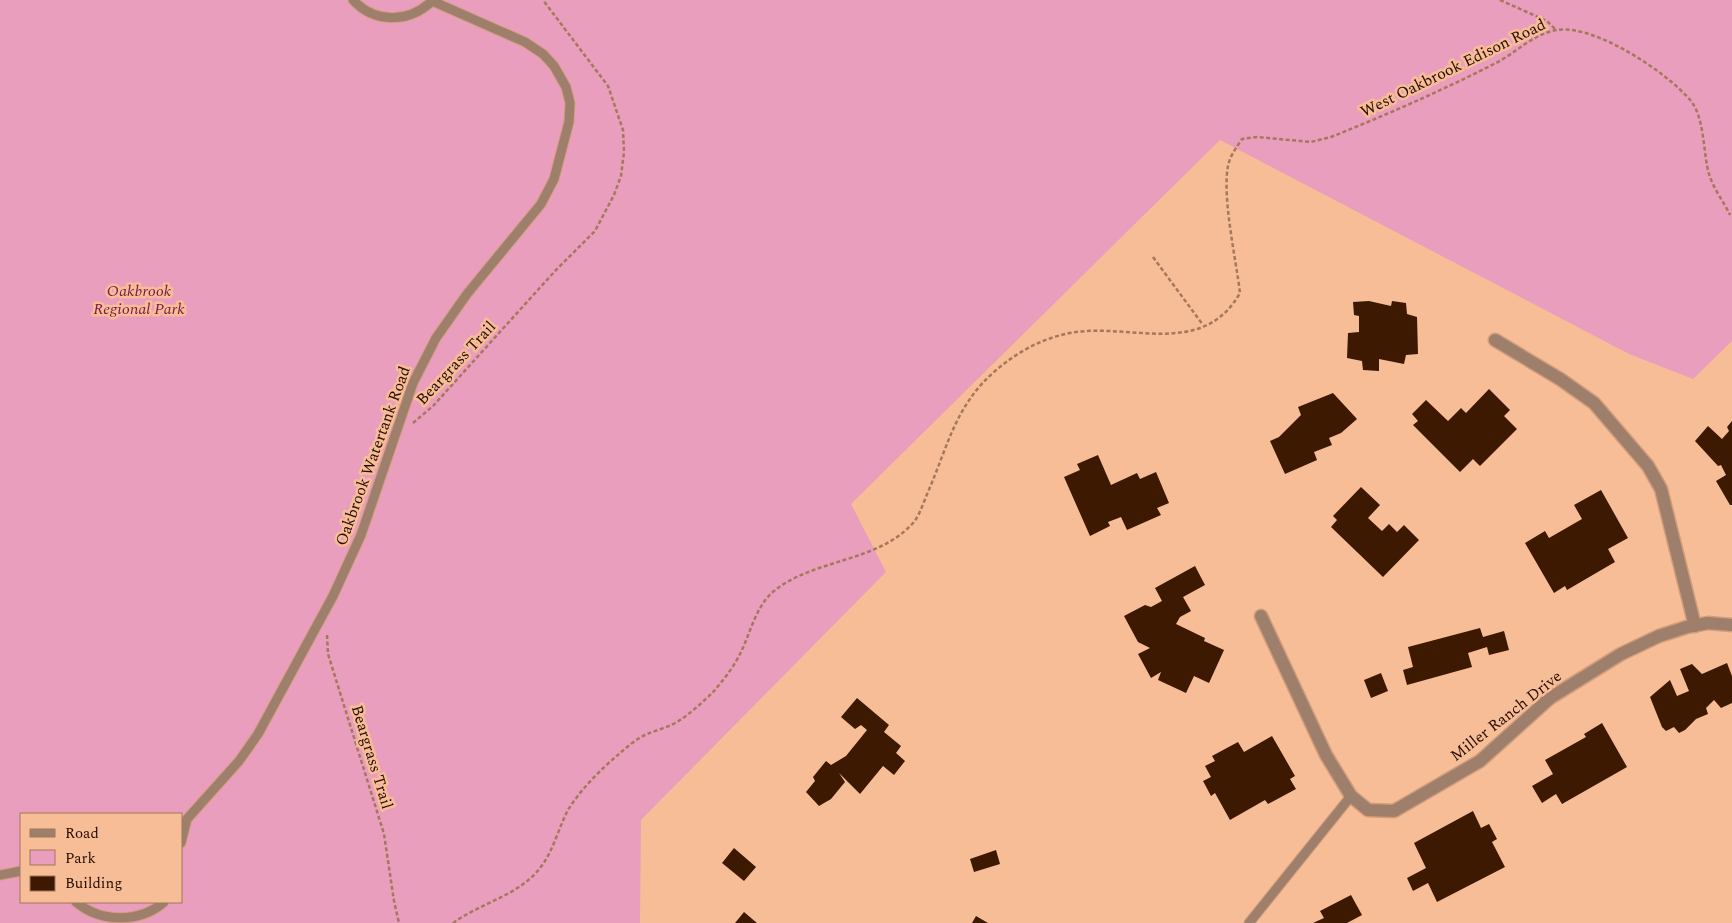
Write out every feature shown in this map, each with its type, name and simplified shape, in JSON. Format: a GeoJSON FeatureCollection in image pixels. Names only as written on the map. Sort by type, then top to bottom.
{"type":"FeatureCollection","features":[{"type":"Feature","properties":{"kind":"street"},"geometry":{"type":"LineString","coordinates":[[1495,340],[1560,379],[1594,403],[1648,466],[1661,489],[1695,626]]}},
{"type":"Feature","properties":{"kind":"street","name":"Miller Ranch Drive"},"geometry":{"type":"LineString","coordinates":[[1261,616],[1326,755],[1351,796],[1368,810],[1394,811],[1480,761],[1550,698],[1621,654],[1659,636],[1695,626],[1708,623],[1732,625]]}},
{"type":"Feature","properties":{"kind":"lane","name":"Oakbrook Watertank Road"},"geometry":{"type":"LineString","coordinates":[[182,839],[187,819],[239,761],[258,734],[333,596],[361,535],[413,383],[436,338],[468,294],[541,204],[556,171],[569,122],[570,103],[566,86],[544,54],[524,42],[432,1],[418,12],[402,18],[384,18],[368,12],[353,0]]}},
{"type":"Feature","properties":{"kind":"lane"},"geometry":{"type":"LineString","coordinates":[[1249,923],[1351,796]]}},
{"type":"Feature","properties":{"kind":"lane"},"geometry":{"type":"LineString","coordinates":[[0,875],[20,871]]}},
{"type":"Feature","properties":{"kind":"lane"},"geometry":{"type":"LineString","coordinates":[[78,903],[102,918],[122,920],[138,918],[151,912],[163,903]]}},
{"type":"Feature","properties":{"kind":"path","name":"Beargrass Trail"},"geometry":{"type":"LineString","coordinates":[[412,424],[433,406],[555,271],[595,231],[614,195],[620,176],[624,152],[623,130],[608,86],[543,0]]}},
{"type":"Feature","properties":{"kind":"path"},"geometry":{"type":"LineString","coordinates":[[1500,0],[1547,21],[1556,30]]}},
{"type":"Feature","properties":{"kind":"path","name":"West Oakbrook Edison Road"},"geometry":{"type":"LineString","coordinates":[[453,923],[526,883],[543,864],[570,808],[601,771],[618,754],[642,736],[680,721],[714,691],[740,654],[756,616],[772,592],[793,579],[856,557],[890,542],[915,521],[934,478],[950,432],[965,405],[993,373],[1022,350],[1051,336],[1087,331],[1161,335],[1189,332],[1232,307],[1240,293],[1226,189],[1228,166],[1233,151],[1242,139],[1257,137],[1311,142],[1331,137],[1497,63],[1525,43],[1556,30],[1573,30],[1621,48],[1660,72],[1692,102],[1703,133],[1709,175],[1730,215]]}},
{"type":"Feature","properties":{"kind":"path"},"geometry":{"type":"LineString","coordinates":[[1152,256],[1204,325]]}},
{"type":"Feature","properties":{"kind":"path","name":"Beargrass Trail"},"geometry":{"type":"LineString","coordinates":[[330,627],[327,634],[328,654],[384,834],[394,901],[400,923]]}},
{"type":"Feature","properties":{"kind":"green space","name":"Oakbrook Regional Park"},"geometry":{"type":"Polygon","coordinates":[[[0,0],[1732,0],[1732,341],[1693,379],[1629,354],[1220,140],[851,504],[886,572],[641,820],[640,923],[0,923],[0,0]]]}},
{"type":"Feature","properties":{"kind":"building"},"geometry":{"type":"Polygon","coordinates":[[[1369,301],[1391,306],[1392,301],[1406,303],[1407,314],[1417,317],[1418,354],[1406,355],[1404,364],[1379,359],[1379,371],[1363,370],[1362,361],[1347,358],[1348,333],[1359,332],[1359,316],[1354,315],[1353,302],[1369,301]]]}},
{"type":"Feature","properties":{"kind":"building"},"geometry":{"type":"Polygon","coordinates":[[[1489,389],[1510,410],[1504,416],[1517,429],[1480,466],[1473,459],[1460,472],[1413,425],[1418,421],[1412,414],[1426,400],[1448,421],[1461,408],[1466,413],[1489,389]]]}},
{"type":"Feature","properties":{"kind":"building"},"geometry":{"type":"Polygon","coordinates":[[[1333,393],[1357,419],[1341,433],[1329,438],[1332,445],[1314,452],[1317,460],[1285,474],[1270,441],[1279,437],[1301,415],[1298,407],[1333,393]]]}},
{"type":"Feature","properties":{"kind":"building"},"geometry":{"type":"Polygon","coordinates":[[[1732,421],[1732,505],[1730,505],[1716,481],[1726,475],[1721,465],[1718,466],[1695,441],[1708,426],[1722,439],[1729,431],[1727,427],[1732,421]]]}},
{"type":"Feature","properties":{"kind":"building"},"geometry":{"type":"Polygon","coordinates":[[[1098,455],[1111,485],[1137,473],[1140,479],[1156,472],[1169,503],[1157,508],[1161,515],[1127,530],[1121,517],[1108,522],[1110,526],[1090,536],[1064,477],[1080,470],[1077,464],[1098,455]]]}},
{"type":"Feature","properties":{"kind":"building"},"geometry":{"type":"Polygon","coordinates":[[[1361,487],[1380,505],[1368,518],[1382,531],[1389,524],[1397,532],[1404,525],[1419,540],[1383,577],[1331,527],[1337,520],[1333,516],[1361,487]]]}},
{"type":"Feature","properties":{"kind":"building"},"geometry":{"type":"Polygon","coordinates":[[[1601,490],[1628,538],[1608,549],[1615,562],[1567,590],[1565,586],[1554,593],[1525,543],[1545,531],[1549,538],[1582,519],[1574,505],[1601,490]]]}},
{"type":"Feature","properties":{"kind":"building"},"geometry":{"type":"Polygon","coordinates":[[[1195,566],[1205,585],[1183,597],[1191,611],[1180,617],[1176,624],[1205,638],[1204,641],[1224,650],[1209,683],[1194,676],[1186,693],[1158,680],[1161,672],[1151,678],[1138,654],[1150,648],[1138,642],[1124,616],[1145,605],[1151,607],[1162,601],[1155,588],[1195,566]]]}},
{"type":"Feature","properties":{"kind":"building"},"geometry":{"type":"Polygon","coordinates":[[[1480,628],[1483,637],[1504,631],[1509,650],[1489,655],[1487,647],[1468,653],[1472,667],[1407,685],[1403,670],[1413,667],[1408,647],[1480,628]]]}},
{"type":"Feature","properties":{"kind":"building"},"geometry":{"type":"Polygon","coordinates":[[[1727,663],[1732,676],[1732,703],[1721,708],[1714,700],[1706,708],[1708,714],[1696,719],[1685,730],[1679,733],[1674,727],[1666,731],[1662,727],[1650,697],[1670,680],[1677,696],[1689,691],[1680,669],[1692,664],[1702,674],[1727,663]]]}},
{"type":"Feature","properties":{"kind":"building"},"geometry":{"type":"Polygon","coordinates":[[[1381,673],[1388,691],[1371,698],[1364,680],[1381,673]]]}},
{"type":"Feature","properties":{"kind":"building"},"geometry":{"type":"Polygon","coordinates":[[[857,698],[889,725],[884,732],[901,746],[896,753],[905,761],[894,775],[883,766],[860,794],[839,773],[845,782],[831,799],[819,806],[806,792],[815,781],[813,777],[826,761],[831,765],[846,756],[867,730],[861,725],[855,729],[841,717],[857,698]]]}},
{"type":"Feature","properties":{"kind":"building"},"geometry":{"type":"Polygon","coordinates":[[[1602,723],[1627,767],[1562,804],[1556,794],[1542,803],[1532,786],[1553,774],[1545,760],[1586,737],[1584,734],[1602,723]]]}},
{"type":"Feature","properties":{"kind":"building"},"geometry":{"type":"Polygon","coordinates":[[[1272,736],[1295,776],[1290,779],[1296,789],[1268,804],[1265,800],[1230,820],[1215,793],[1211,796],[1203,781],[1211,777],[1205,766],[1215,761],[1212,756],[1238,742],[1244,752],[1272,736]]]}},
{"type":"Feature","properties":{"kind":"building"},"geometry":{"type":"Polygon","coordinates":[[[1473,811],[1481,828],[1489,824],[1497,839],[1492,842],[1505,867],[1437,902],[1428,883],[1413,891],[1407,878],[1426,868],[1414,843],[1473,811]]]}},
{"type":"Feature","properties":{"kind":"building"},"geometry":{"type":"Polygon","coordinates":[[[734,848],[756,867],[744,881],[722,863],[734,848]]]}},
{"type":"Feature","properties":{"kind":"building"},"geometry":{"type":"Polygon","coordinates":[[[996,850],[1000,864],[974,872],[970,859],[996,850]]]}},
{"type":"Feature","properties":{"kind":"building"},"geometry":{"type":"Polygon","coordinates":[[[1351,895],[1362,915],[1347,923],[1313,923],[1324,918],[1320,911],[1351,895]]]}},
{"type":"Feature","properties":{"kind":"building"},"geometry":{"type":"Polygon","coordinates":[[[744,912],[757,923],[735,923],[744,912]]]}},
{"type":"Feature","properties":{"kind":"building"},"geometry":{"type":"Polygon","coordinates":[[[976,916],[988,923],[972,923],[976,916]]]}}]}
